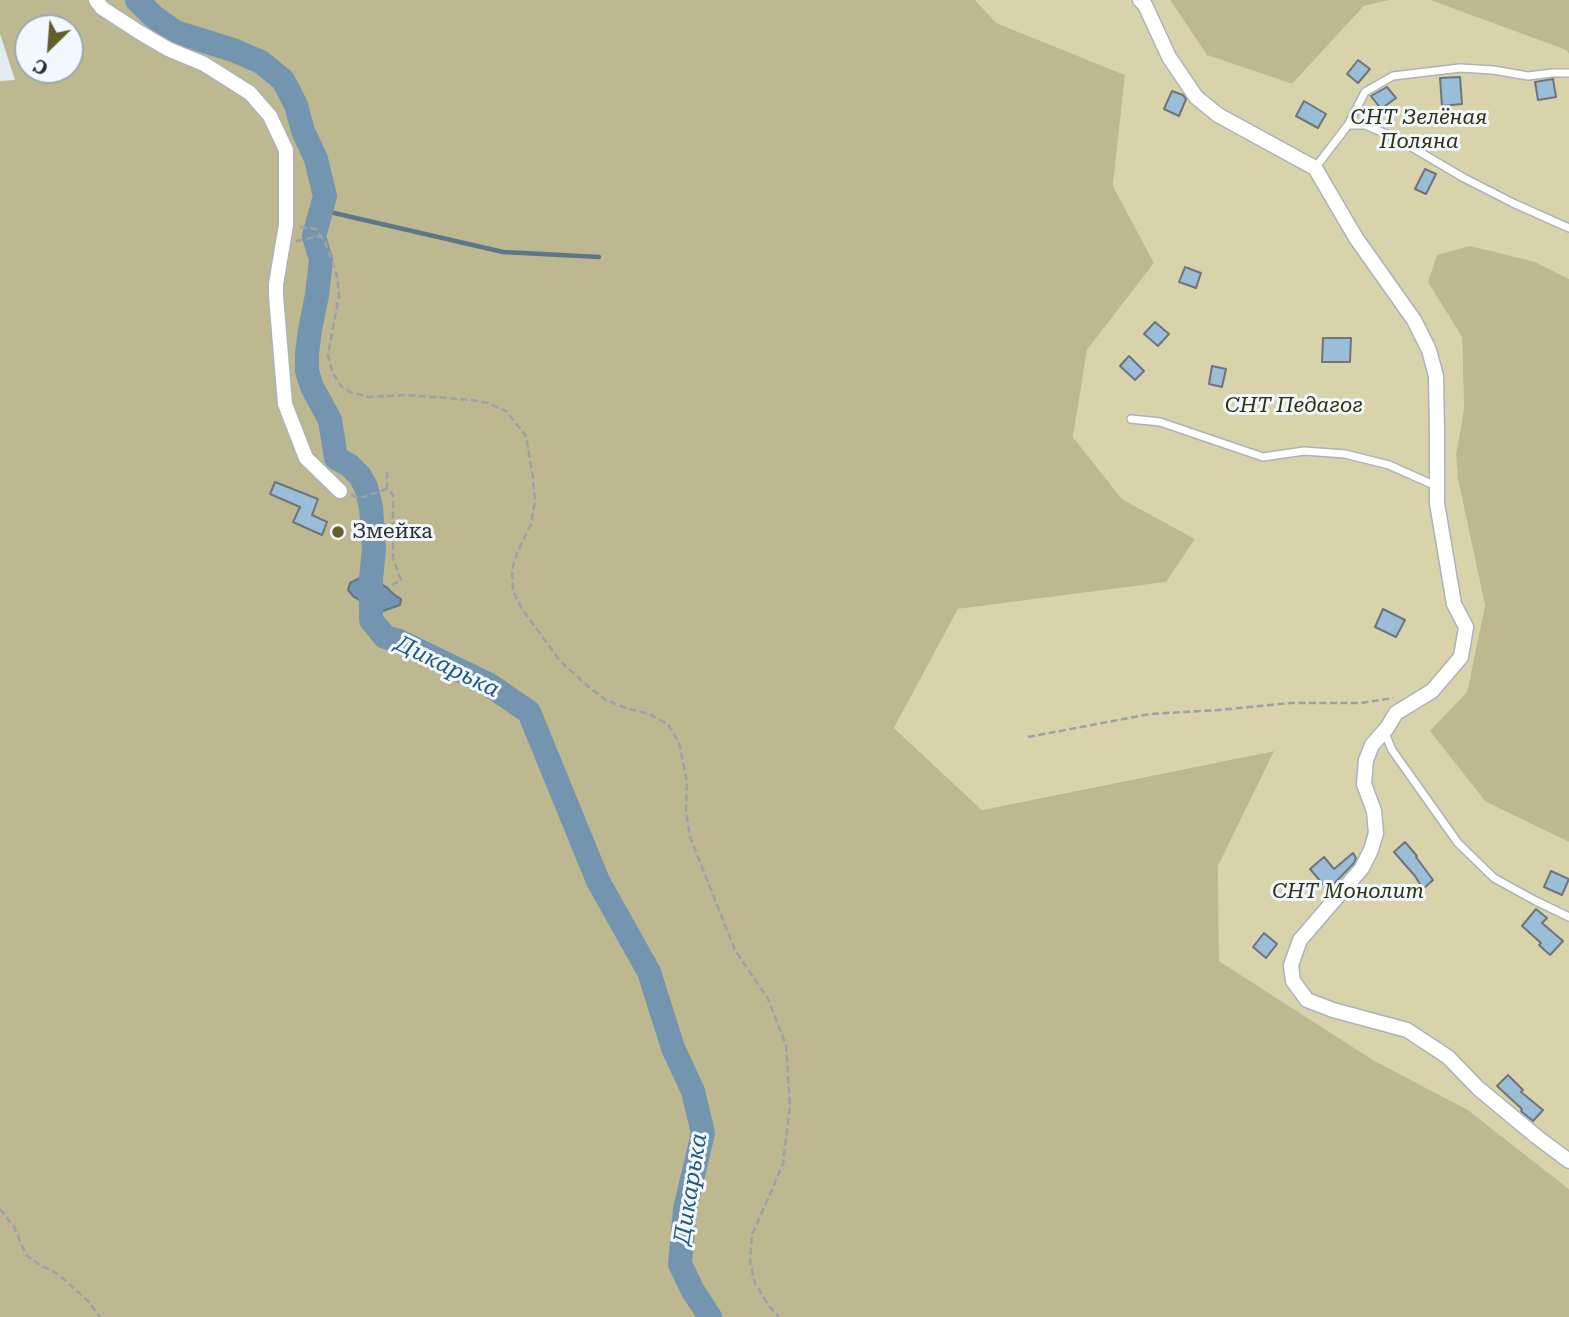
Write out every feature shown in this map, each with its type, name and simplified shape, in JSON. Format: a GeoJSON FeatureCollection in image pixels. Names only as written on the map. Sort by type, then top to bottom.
{"type":"FeatureCollection","features":[{"type":"Feature","properties":{"kind":"street"},"geometry":{"type":"LineString","coordinates":[[96,0],[103,8],[168,50],[204,64],[250,93],[270,116],[286,150],[286,225],[276,284],[285,404],[306,458],[340,491]]}},
{"type":"Feature","properties":{"kind":"street"},"geometry":{"type":"LineString","coordinates":[[1140,0],[1145,5],[1168,57],[1196,97],[1218,115],[1315,168],[1356,238],[1414,320],[1429,350],[1436,376],[1437,503],[1454,604],[1466,627],[1461,657],[1432,691],[1396,713],[1372,745],[1366,760],[1364,784],[1374,811],[1376,834],[1371,850],[1362,868],[1300,940],[1291,965],[1293,981],[1307,1000],[1406,1030],[1448,1057],[1478,1087],[1569,1161]]}},
{"type":"Feature","properties":{"kind":"lane"},"geometry":{"type":"LineString","coordinates":[[1315,168],[1348,125],[1366,92],[1393,76],[1460,68],[1528,76],[1569,73]]}},
{"type":"Feature","properties":{"kind":"lane"},"geometry":{"type":"LineString","coordinates":[[1348,125],[1365,125],[1396,138],[1464,178],[1569,228]]}},
{"type":"Feature","properties":{"kind":"lane"},"geometry":{"type":"LineString","coordinates":[[1131,419],[1160,422],[1264,457],[1304,451],[1345,454],[1389,464],[1437,486]]}},
{"type":"Feature","properties":{"kind":"lane"},"geometry":{"type":"LineString","coordinates":[[1387,728],[1386,736],[1392,750],[1458,843],[1494,878],[1569,917]]}},
{"type":"Feature","properties":{"kind":"path"},"geometry":{"type":"LineString","coordinates":[[286,225],[316,229],[325,242],[337,276],[339,296],[328,355],[332,372],[341,386],[369,397],[405,396],[488,403],[506,411],[526,436],[535,501],[531,524],[512,570],[513,591],[560,661],[606,700],[649,713],[668,724],[679,743],[687,781],[686,811],[690,837],[735,950],[768,999],[786,1045],[790,1106],[783,1164],[752,1235],[750,1262],[755,1283],[779,1317]]}},
{"type":"Feature","properties":{"kind":"path"},"geometry":{"type":"LineString","coordinates":[[282,243],[320,236]]}},
{"type":"Feature","properties":{"kind":"path"},"geometry":{"type":"LineString","coordinates":[[387,472],[387,489],[393,495],[393,558],[401,580],[388,587]]}},
{"type":"Feature","properties":{"kind":"path"},"geometry":{"type":"LineString","coordinates":[[360,498],[387,489]]}},
{"type":"Feature","properties":{"kind":"path"},"geometry":{"type":"LineString","coordinates":[[1028,737],[1150,714],[1291,703],[1360,703],[1396,697]]}},
{"type":"Feature","properties":{"kind":"path"},"geometry":{"type":"LineString","coordinates":[[0,1209],[14,1227],[26,1255],[58,1274],[88,1301],[100,1317]]}},
{"type":"Feature","properties":{"kind":"green space"},"geometry":{"type":"Polygon","coordinates":[[[975,0],[1170,0],[1207,55],[1292,84],[1364,6],[1390,0],[1430,0],[1566,50],[1569,54],[1569,279],[1535,262],[1428,281],[1462,337],[1464,409],[1456,453],[1458,480],[1485,605],[1467,692],[1486,802],[1569,842],[1569,1189],[1468,1110],[1373,1060],[1219,961],[1218,866],[1273,751],[982,810],[894,728],[958,609],[1165,582],[1195,539],[1122,499],[1073,437],[1087,350],[1154,263],[1113,186],[1125,75],[995,23],[975,0]]]}},
{"type":"Feature","properties":{"kind":"shaded area"},"geometry":{"type":"Polygon","coordinates":[[[0,0],[975,0],[996,23],[1125,75],[1113,186],[1154,263],[1087,350],[1073,437],[1122,499],[1195,539],[1166,582],[958,609],[894,728],[982,810],[1274,751],[1218,866],[1219,961],[1373,1060],[1468,1110],[1569,1189],[1569,1317],[0,1317],[0,81],[14,80],[14,84],[84,84],[84,14],[14,14],[14,77],[0,34],[0,0]]]}},
{"type":"Feature","properties":{"kind":"shaded area"},"geometry":{"type":"Polygon","coordinates":[[[1170,0],[1390,0],[1364,6],[1292,84],[1207,55],[1170,0]]]}},
{"type":"Feature","properties":{"kind":"shaded area"},"geometry":{"type":"Polygon","coordinates":[[[1430,0],[1569,0],[1569,54],[1566,50],[1430,0]]]}},
{"type":"Feature","properties":{"kind":"shaded area"},"geometry":{"type":"Polygon","coordinates":[[[1470,246],[1535,262],[1569,279],[1569,842],[1486,802],[1430,731],[1467,692],[1485,605],[1458,480],[1456,454],[1464,409],[1462,337],[1428,282],[1437,255],[1470,246]]]}},
{"type":"Feature","properties":{"kind":"water"},"geometry":{"type":"Polygon","coordinates":[[[362,577],[386,587],[401,599],[400,605],[380,612],[354,597],[348,590],[350,583],[362,577]]]}},
{"type":"Feature","properties":{"kind":"building"},"geometry":{"type":"Polygon","coordinates":[[[1358,60],[1370,69],[1358,83],[1347,74],[1358,60]]]}},
{"type":"Feature","properties":{"kind":"building"},"geometry":{"type":"Polygon","coordinates":[[[1460,77],[1462,104],[1442,106],[1440,78],[1460,77]]]}},
{"type":"Feature","properties":{"kind":"building"},"geometry":{"type":"Polygon","coordinates":[[[1553,79],[1556,97],[1538,100],[1535,82],[1553,79]]]}},
{"type":"Feature","properties":{"kind":"building"},"geometry":{"type":"Polygon","coordinates":[[[1387,87],[1396,98],[1381,109],[1371,96],[1387,87]]]}},
{"type":"Feature","properties":{"kind":"building"},"geometry":{"type":"Polygon","coordinates":[[[1172,91],[1186,99],[1179,116],[1164,109],[1172,91]]]}},
{"type":"Feature","properties":{"kind":"building"},"geometry":{"type":"Polygon","coordinates":[[[1304,101],[1326,114],[1318,128],[1296,116],[1304,101]]]}},
{"type":"Feature","properties":{"kind":"building"},"geometry":{"type":"Polygon","coordinates":[[[1425,169],[1436,174],[1426,194],[1415,189],[1425,169]]]}},
{"type":"Feature","properties":{"kind":"building"},"geometry":{"type":"Polygon","coordinates":[[[1185,267],[1201,273],[1196,288],[1179,282],[1185,267]]]}},
{"type":"Feature","properties":{"kind":"building"},"geometry":{"type":"Polygon","coordinates":[[[1155,322],[1169,334],[1158,346],[1144,334],[1155,322]]]}},
{"type":"Feature","properties":{"kind":"building"},"geometry":{"type":"Polygon","coordinates":[[[1323,338],[1351,338],[1350,362],[1322,362],[1323,338]]]}},
{"type":"Feature","properties":{"kind":"building"},"geometry":{"type":"Polygon","coordinates":[[[1129,356],[1144,371],[1135,380],[1120,366],[1129,356]]]}},
{"type":"Feature","properties":{"kind":"building"},"geometry":{"type":"Polygon","coordinates":[[[1212,366],[1226,369],[1222,387],[1209,384],[1212,366]]]}},
{"type":"Feature","properties":{"kind":"building"},"geometry":{"type":"Polygon","coordinates":[[[275,482],[318,499],[312,515],[327,522],[322,535],[293,522],[300,507],[270,494],[275,482]]]}},
{"type":"Feature","properties":{"kind":"building"},"geometry":{"type":"Polygon","coordinates":[[[1383,609],[1405,620],[1396,637],[1375,627],[1383,609]]]}},
{"type":"Feature","properties":{"kind":"building"},"geometry":{"type":"Polygon","coordinates":[[[1405,842],[1433,880],[1423,889],[1394,852],[1405,842]]]}},
{"type":"Feature","properties":{"kind":"building"},"geometry":{"type":"Polygon","coordinates":[[[1353,853],[1356,858],[1354,863],[1328,890],[1310,869],[1324,857],[1334,869],[1353,853]]]}},
{"type":"Feature","properties":{"kind":"building"},"geometry":{"type":"Polygon","coordinates":[[[1551,871],[1569,879],[1562,895],[1544,887],[1551,871]]]}},
{"type":"Feature","properties":{"kind":"building"},"geometry":{"type":"Polygon","coordinates":[[[1536,909],[1547,918],[1542,923],[1563,941],[1550,955],[1522,926],[1536,909]]]}},
{"type":"Feature","properties":{"kind":"building"},"geometry":{"type":"Polygon","coordinates":[[[1264,933],[1277,944],[1266,958],[1253,947],[1264,933]]]}},
{"type":"Feature","properties":{"kind":"building"},"geometry":{"type":"Polygon","coordinates":[[[1508,1075],[1523,1090],[1521,1092],[1543,1110],[1533,1121],[1497,1086],[1508,1075]]]}},
{"type":"Feature","properties":{"kind":"waterway","name":"Дикарька"},"geometry":{"type":"LineString","coordinates":[[137,0],[175,32],[233,50],[261,62],[283,80],[296,105],[303,131],[316,159],[325,196],[314,236],[321,260],[307,353],[307,371],[312,387],[330,420],[336,458],[349,465],[366,487],[371,507],[374,548],[371,620],[385,637],[399,641],[488,684],[529,712],[598,881],[649,972],[673,1048],[693,1091],[703,1133],[685,1209],[680,1264],[710,1317]]}},
{"type":"Feature","properties":{"kind":"waterway"},"geometry":{"type":"LineString","coordinates":[[321,210],[503,252],[599,257]]}},
{"type":"Feature","properties":{"kind":"place","name":"Змейка"},"geometry":{"type":"Point","coordinates":[338,532]}},
{"type":"Feature","properties":{"kind":"park label","name":"СНТ Зелёная Поляна"},"geometry":{"type":"Point","coordinates":[1419,130]}},
{"type":"Feature","properties":{"kind":"park label","name":"СНТ Педагог"},"geometry":{"type":"Point","coordinates":[1294,406]}},
{"type":"Feature","properties":{"kind":"park label","name":"СНТ Монолит"},"geometry":{"type":"Point","coordinates":[1348,892]}}]}
